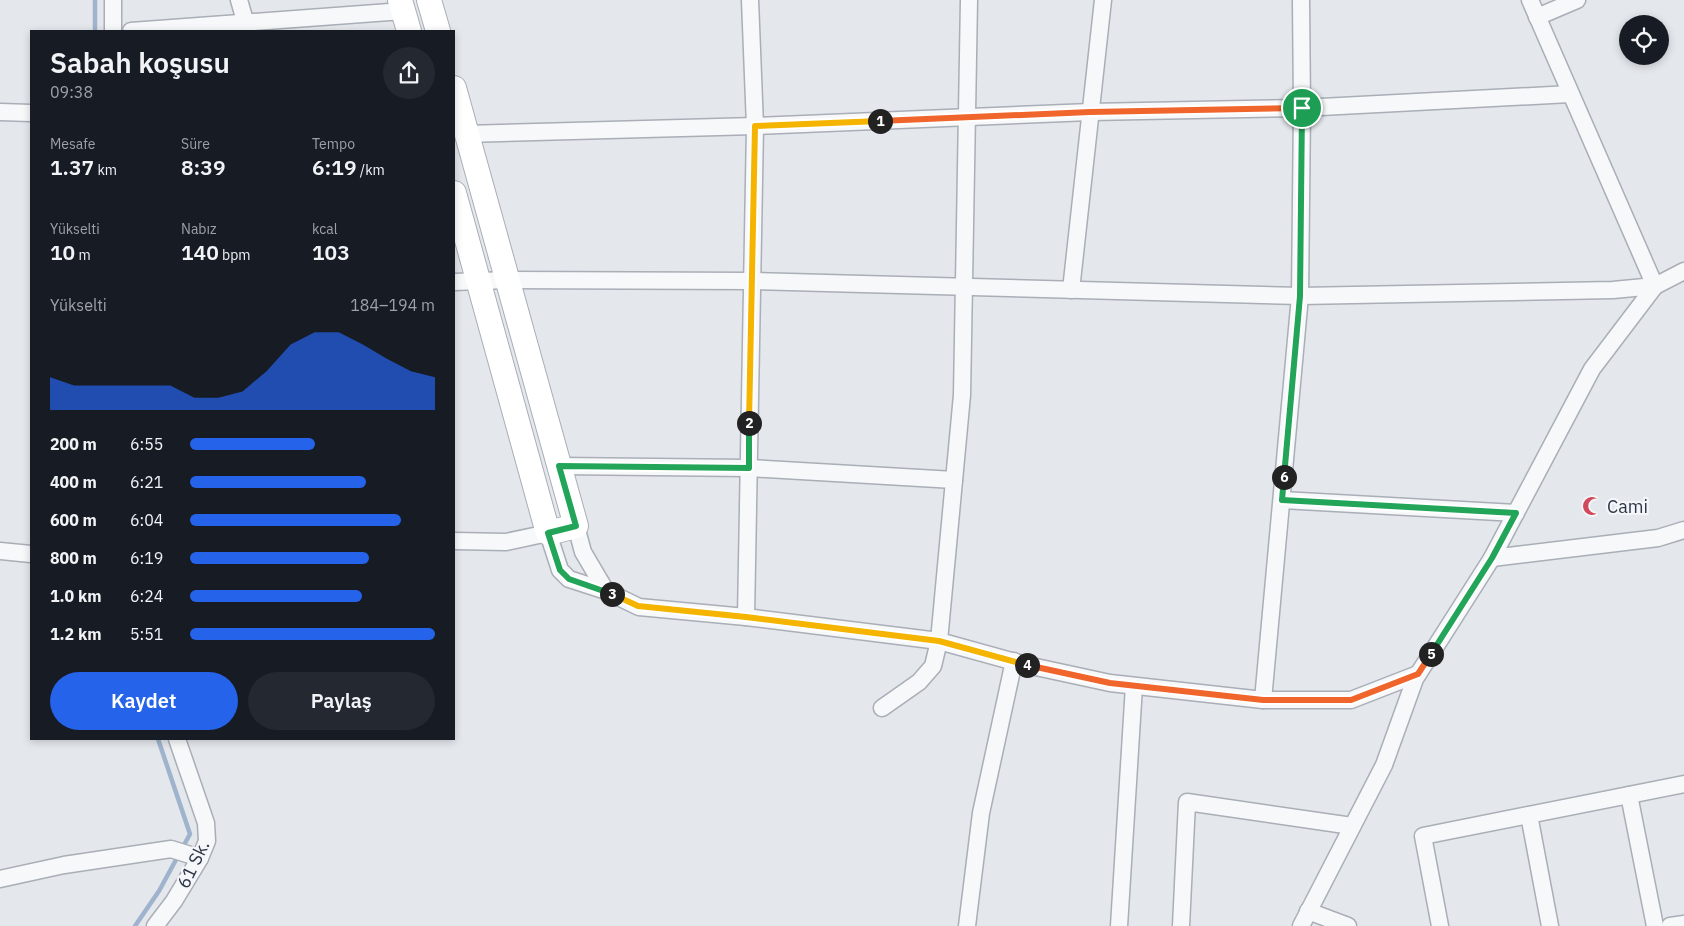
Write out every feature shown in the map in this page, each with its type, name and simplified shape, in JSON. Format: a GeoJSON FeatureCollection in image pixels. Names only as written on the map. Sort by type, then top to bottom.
{"type":"FeatureCollection","features":[{"type":"Feature","properties":{"kind":"main road"},"geometry":{"type":"LineString","coordinates":[[429,0],[438,30]]}},
{"type":"Feature","properties":{"kind":"main road"},"geometry":{"type":"LineString","coordinates":[[455,92],[576,526],[548,533],[455,197]]}},
{"type":"Feature","properties":{"kind":"street"},"geometry":{"type":"LineString","coordinates":[[113,0],[113,30]]}},
{"type":"Feature","properties":{"kind":"street"},"geometry":{"type":"LineString","coordinates":[[240,0],[247,27]]}},
{"type":"Feature","properties":{"kind":"street"},"geometry":{"type":"LineString","coordinates":[[746,617],[755,126],[750,0]]}},
{"type":"Feature","properties":{"kind":"street"},"geometry":{"type":"LineString","coordinates":[[882,708],[919,682],[933,666],[939,641],[962,395],[969,0]]}},
{"type":"Feature","properties":{"kind":"street"},"geometry":{"type":"LineString","coordinates":[[1071,290],[1103,0]]}},
{"type":"Feature","properties":{"kind":"street"},"geometry":{"type":"LineString","coordinates":[[1263,700],[1300,296],[1301,0]]}},
{"type":"Feature","properties":{"kind":"street"},"geometry":{"type":"LineString","coordinates":[[1530,0],[1656,286]]}},
{"type":"Feature","properties":{"kind":"street"},"geometry":{"type":"LineString","coordinates":[[1537,16],[1577,0]]}},
{"type":"Feature","properties":{"kind":"street"},"geometry":{"type":"LineString","coordinates":[[161,30],[247,27],[404,14]]}},
{"type":"Feature","properties":{"kind":"street"},"geometry":{"type":"LineString","coordinates":[[466,134],[755,126],[1090,112],[1302,108],[1570,94]]}},
{"type":"Feature","properties":{"kind":"street"},"geometry":{"type":"LineString","coordinates":[[0,112],[30,113]]}},
{"type":"Feature","properties":{"kind":"street"},"geometry":{"type":"LineString","coordinates":[[455,282],[507,280],[752,281],[1300,296],[1613,290],[1656,286],[1684,271]]}},
{"type":"Feature","properties":{"kind":"street"},"geometry":{"type":"LineString","coordinates":[[1301,926],[1384,766],[1415,679],[1492,558],[1592,369],[1656,286]]}},
{"type":"Feature","properties":{"kind":"street"},"geometry":{"type":"LineString","coordinates":[[559,466],[749,468],[954,480]]}},
{"type":"Feature","properties":{"kind":"street"},"geometry":{"type":"LineString","coordinates":[[1282,500],[1516,513]]}},
{"type":"Feature","properties":{"kind":"street"},"geometry":{"type":"LineString","coordinates":[[576,526],[583,552],[606,592]]}},
{"type":"Feature","properties":{"kind":"street"},"geometry":{"type":"LineString","coordinates":[[1492,558],[1658,538],[1684,530]]}},
{"type":"Feature","properties":{"kind":"street"},"geometry":{"type":"LineString","coordinates":[[455,541],[506,542],[548,533],[560,570],[564,575],[569,579],[638,606],[746,617],[939,641],[1022,664],[1110,683],[1263,700],[1351,700],[1418,674]]}},
{"type":"Feature","properties":{"kind":"street"},"geometry":{"type":"LineString","coordinates":[[0,551],[30,554]]}},
{"type":"Feature","properties":{"kind":"street"},"geometry":{"type":"LineString","coordinates":[[967,926],[980,813],[1014,661]]}},
{"type":"Feature","properties":{"kind":"street"},"geometry":{"type":"LineString","coordinates":[[1119,926],[1134,686]]}},
{"type":"Feature","properties":{"kind":"street","name":"61 Sk."},"geometry":{"type":"LineString","coordinates":[[155,926],[174,901],[207,841],[206,823],[177,740]]}},
{"type":"Feature","properties":{"kind":"street"},"geometry":{"type":"LineString","coordinates":[[1440,926],[1423,836],[1684,784]]}},
{"type":"Feature","properties":{"kind":"street"},"geometry":{"type":"LineString","coordinates":[[1629,795],[1655,926]]}},
{"type":"Feature","properties":{"kind":"street"},"geometry":{"type":"LineString","coordinates":[[1182,926],[1188,802],[1352,826]]}},
{"type":"Feature","properties":{"kind":"street"},"geometry":{"type":"LineString","coordinates":[[1529,815],[1550,926]]}},
{"type":"Feature","properties":{"kind":"street"},"geometry":{"type":"LineString","coordinates":[[0,879],[64,865],[171,849],[197,857]]}},
{"type":"Feature","properties":{"kind":"street"},"geometry":{"type":"LineString","coordinates":[[1308,911],[1348,926]]}},
{"type":"Feature","properties":{"kind":"waterway"},"geometry":{"type":"LineString","coordinates":[[95,0],[95,30]]}},
{"type":"Feature","properties":{"kind":"waterway"},"geometry":{"type":"LineString","coordinates":[[135,926],[159,891],[190,834],[158,740]]}},
{"type":"Feature","properties":{"kind":"place","name":"Cami"},"geometry":{"type":"Point","coordinates":[1592,506]}},
{"type":"Feature","properties":{"kind":"route"},"geometry":{"type":"LineString","coordinates":[[1302,108],[1300,296],[1282,500],[1516,513],[1492,558],[1418,674],[1351,700],[1263,700],[1110,683],[1022,664],[939,641],[746,617],[638,606],[569,579],[560,570],[548,533],[576,526],[559,466],[749,468],[755,126],[1090,112],[1302,108]]}}]}
